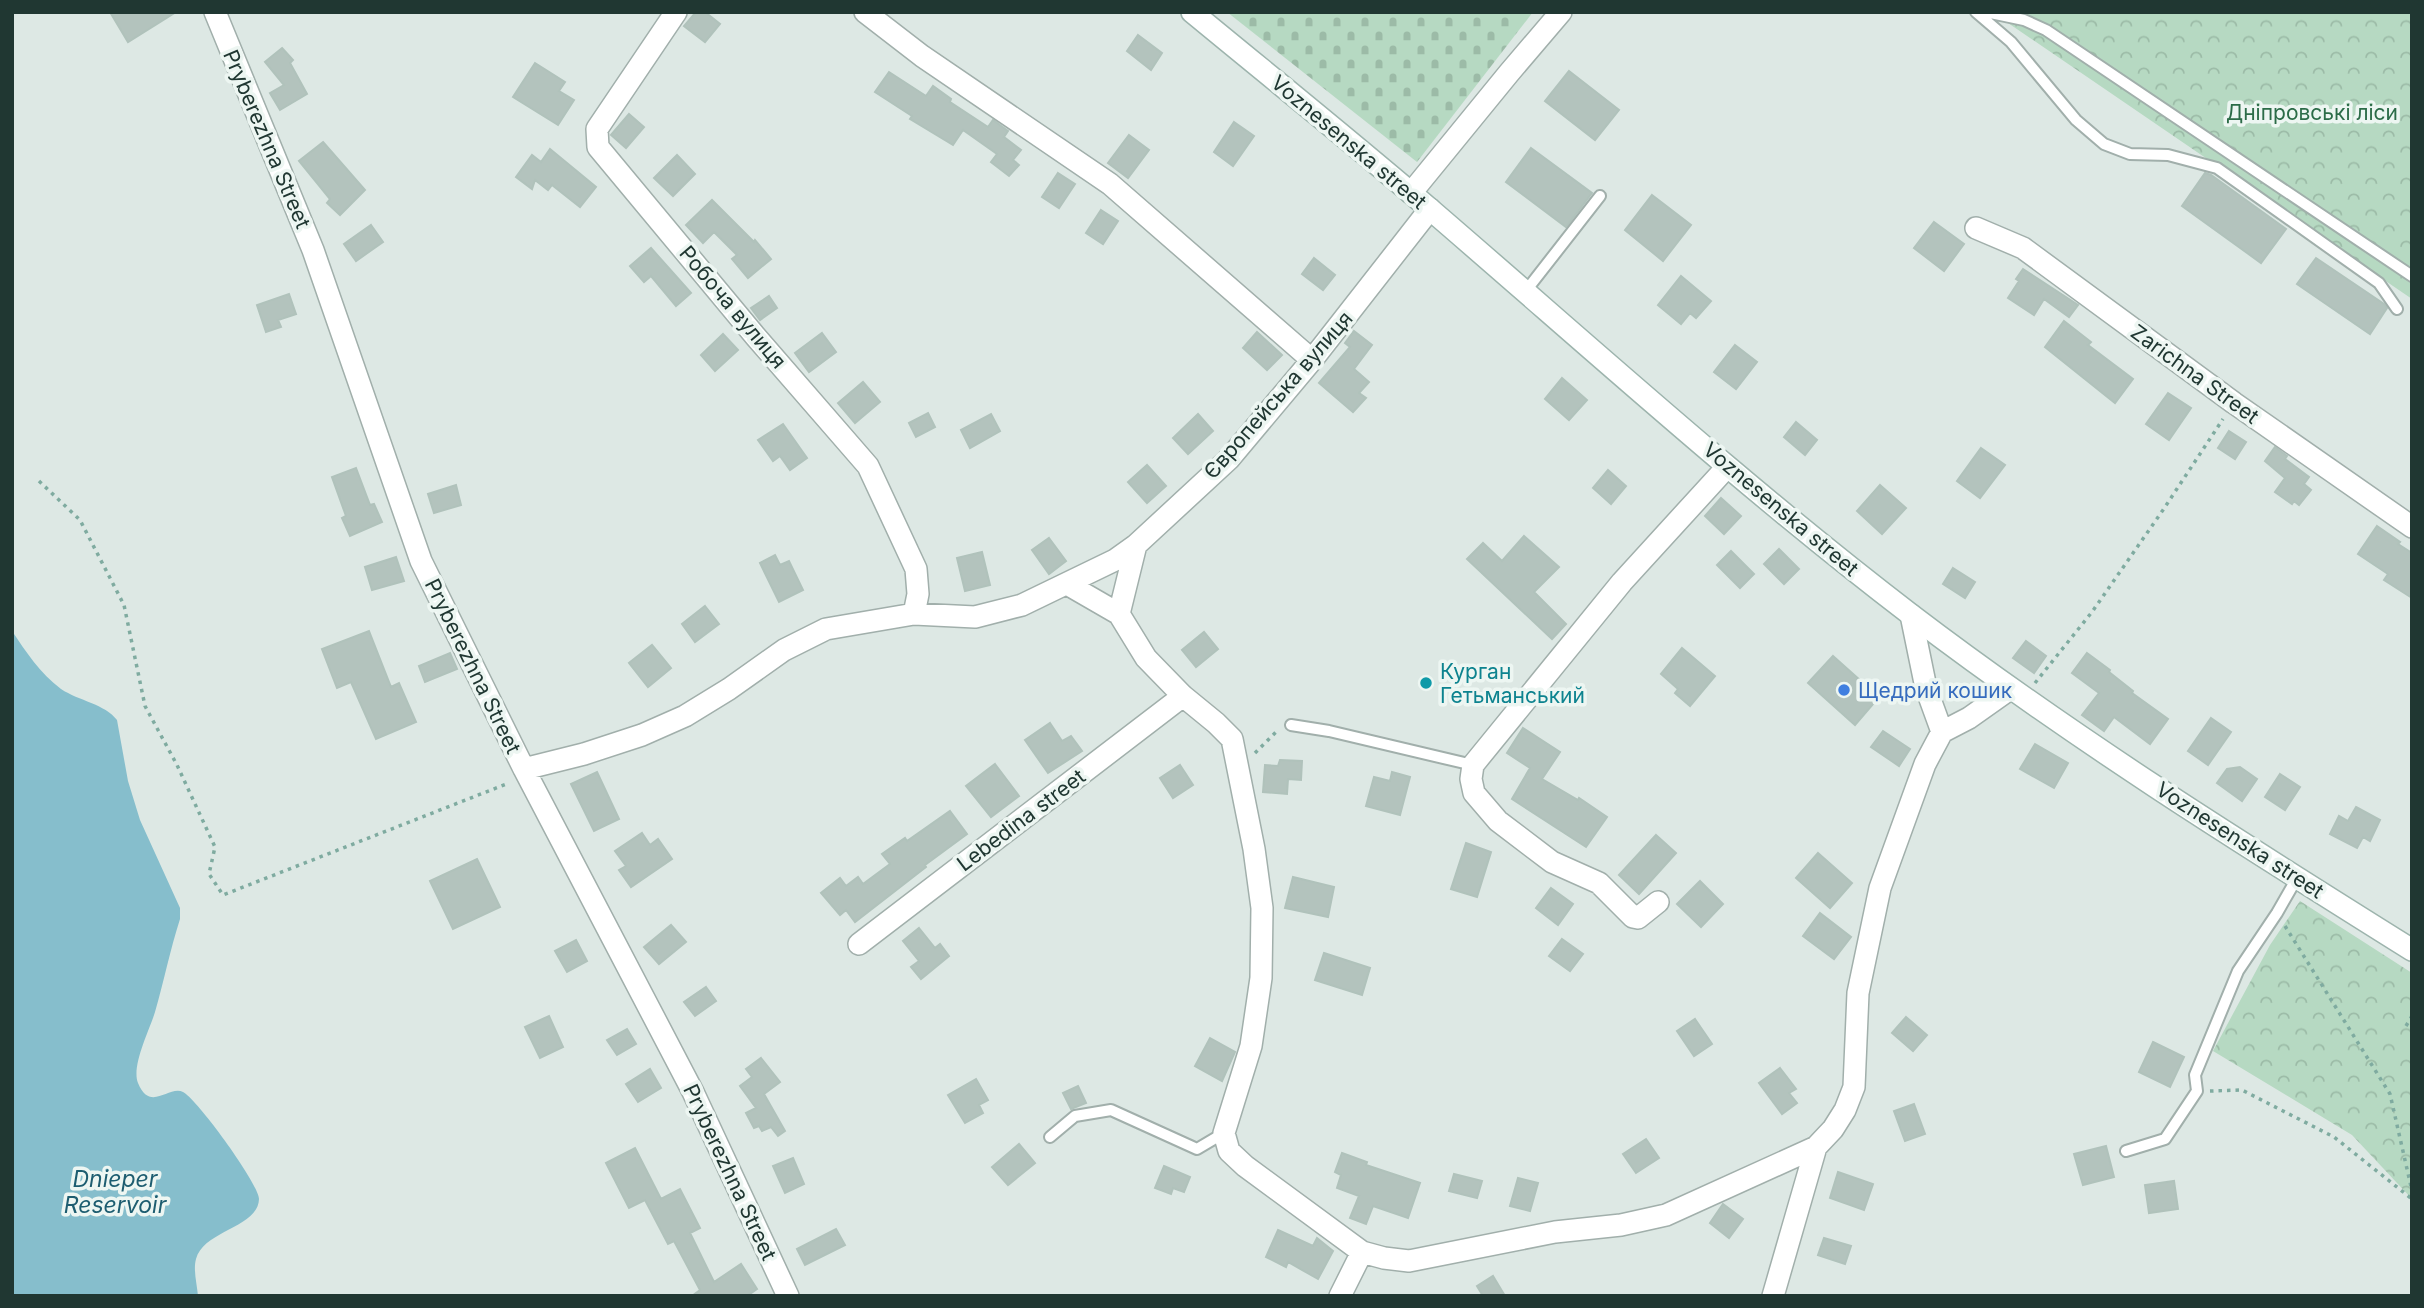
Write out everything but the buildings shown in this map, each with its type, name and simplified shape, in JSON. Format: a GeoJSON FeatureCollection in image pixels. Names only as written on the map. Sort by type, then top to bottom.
{"type":"FeatureCollection","features":[{"type":"Feature","properties":{"kind":"street","name":"Pryberezhna Street"},"geometry":{"type":"LineString","coordinates":[[215,12],[313,250],[421,561],[526,773],[693,1092],[788,1296]]}},
{"type":"Feature","properties":{"kind":"street","name":"Робоча вулиця"},"geometry":{"type":"LineString","coordinates":[[676,12],[597,129],[598,147],[756,337],[868,466],[916,569],[918,594],[914,614]]}},
{"type":"Feature","properties":{"kind":"street"},"geometry":{"type":"LineString","coordinates":[[865,12],[922,56],[1110,184],[1312,360]]}},
{"type":"Feature","properties":{"kind":"street","name":"Voznesenska street"},"geometry":{"type":"LineString","coordinates":[[1192,12],[1412,193],[1727,467],[1911,615],[2016,693],[2297,878],[2412,950]]}},
{"type":"Feature","properties":{"kind":"street"},"geometry":{"type":"LineString","coordinates":[[1412,193],[1509,72],[1562,12]]}},
{"type":"Feature","properties":{"kind":"street","name":"Європейська вулиця"},"geometry":{"type":"LineString","coordinates":[[526,773],[631,739],[685,716],[784,650],[826,629],[914,614],[975,617],[1022,606],[1115,560],[1136,545],[1230,459],[1312,360],[1430,209]]}},
{"type":"Feature","properties":{"kind":"street","name":"Zarichna Street"},"geometry":{"type":"LineString","coordinates":[[1976,228],[2023,248],[2234,403],[2412,527]]}},
{"type":"Feature","properties":{"kind":"street"},"geometry":{"type":"LineString","coordinates":[[1658,902],[1638,918],[1633,917],[1599,883],[1552,862],[1498,821],[1475,793],[1471,779],[1473,765],[1622,582],[1727,467]]}},
{"type":"Feature","properties":{"kind":"street"},"geometry":{"type":"LineString","coordinates":[[1119,614],[1136,545]]}},
{"type":"Feature","properties":{"kind":"street"},"geometry":{"type":"LineString","coordinates":[[1067,584],[1119,614],[1146,658],[1182,696],[1232,739],[1254,849],[1262,908],[1261,978],[1251,1046],[1224,1133],[1229,1151],[1245,1166],[1362,1252],[1409,1261],[1555,1232],[1620,1226],[1666,1215],[1816,1147]]}},
{"type":"Feature","properties":{"kind":"street"},"geometry":{"type":"LineString","coordinates":[[1911,615],[1927,688],[1942,732]]}},
{"type":"Feature","properties":{"kind":"street"},"geometry":{"type":"LineString","coordinates":[[1773,1296],[1816,1147],[1839,1119],[1854,1087],[1858,993],[1880,888],[1925,764],[1942,732],[2016,693]]}},
{"type":"Feature","properties":{"kind":"street","name":"Lebedina street"},"geometry":{"type":"LineString","coordinates":[[859,944],[1182,696]]}},
{"type":"Feature","properties":{"kind":"street"},"geometry":{"type":"LineString","coordinates":[[1340,1296],[1362,1252]]}},
{"type":"Feature","properties":{"kind":"lane"},"geometry":{"type":"LineString","coordinates":[[1976,12],[2011,42],[2076,120],[2104,144],[2130,154],[2168,155],[2217,168],[2379,283],[2397,309]]}},
{"type":"Feature","properties":{"kind":"lane"},"geometry":{"type":"LineString","coordinates":[[1986,12],[2024,20],[2046,30],[2412,276]]}},
{"type":"Feature","properties":{"kind":"lane"},"geometry":{"type":"LineString","coordinates":[[1525,292],[1600,195]]}},
{"type":"Feature","properties":{"kind":"lane"},"geometry":{"type":"LineString","coordinates":[[1291,725],[1329,731],[1473,765]]}},
{"type":"Feature","properties":{"kind":"lane"},"geometry":{"type":"LineString","coordinates":[[2126,1151],[2165,1139],[2197,1091],[2195,1075],[2238,971],[2297,878]]}},
{"type":"Feature","properties":{"kind":"lane"},"geometry":{"type":"LineString","coordinates":[[1050,1137],[1075,1116],[1111,1110],[1197,1149],[1224,1133]]}},
{"type":"Feature","properties":{"kind":"path"},"geometry":{"type":"LineString","coordinates":[[2016,693],[2092,612],[2164,510],[2234,403]]}},
{"type":"Feature","properties":{"kind":"path"},"geometry":{"type":"LineString","coordinates":[[38,481],[80,520],[124,605],[145,706],[177,765],[215,847],[209,874],[223,895],[526,773]]}},
{"type":"Feature","properties":{"kind":"path"},"geometry":{"type":"LineString","coordinates":[[1238,761],[1248,758],[1281,727],[1291,725]]}},
{"type":"Feature","properties":{"kind":"path"},"geometry":{"type":"LineString","coordinates":[[2277,913],[2390,1094],[2412,1191]]}},
{"type":"Feature","properties":{"kind":"path"},"geometry":{"type":"LineString","coordinates":[[2406,1026],[2412,1016]]}},
{"type":"Feature","properties":{"kind":"path"},"geometry":{"type":"LineString","coordinates":[[2197,1091],[2242,1090],[2334,1137],[2412,1199]]}},
{"type":"Feature","properties":{"kind":"green space"},"geometry":{"type":"Polygon","coordinates":[[[1227,12],[1533,12],[1417,162],[1227,12]]]}},
{"type":"Feature","properties":{"kind":"green space","name":"Дніпровські ліси"},"geometry":{"type":"Polygon","coordinates":[[[1992,12],[2412,12],[2412,299],[1992,12]]]}},
{"type":"Feature","properties":{"kind":"green space"},"geometry":{"type":"Polygon","coordinates":[[[2300,901],[2412,973],[2412,1199],[2352,1135],[2213,1051],[2270,945],[2300,901]]]}},
{"type":"Feature","properties":{"kind":"water","name":"Dnieper Reservoir"},"geometry":{"type":"Polygon","coordinates":[[[12,631],[53,683],[68,693],[106,710],[117,720],[128,781],[140,820],[180,908],[180,919],[155,1012],[139,1058],[138,1083],[148,1096],[178,1091],[190,1098],[239,1160],[259,1199],[250,1217],[209,1241],[201,1249],[195,1263],[198,1296],[12,1296],[12,631]]]}},
{"type":"Feature","properties":{"kind":"place","name":"Курган Гетьманський"},"geometry":{"type":"Point","coordinates":[1426,683]}},
{"type":"Feature","properties":{"kind":"place","name":"Щедрий кошик"},"geometry":{"type":"Point","coordinates":[1844,690]}}]}
